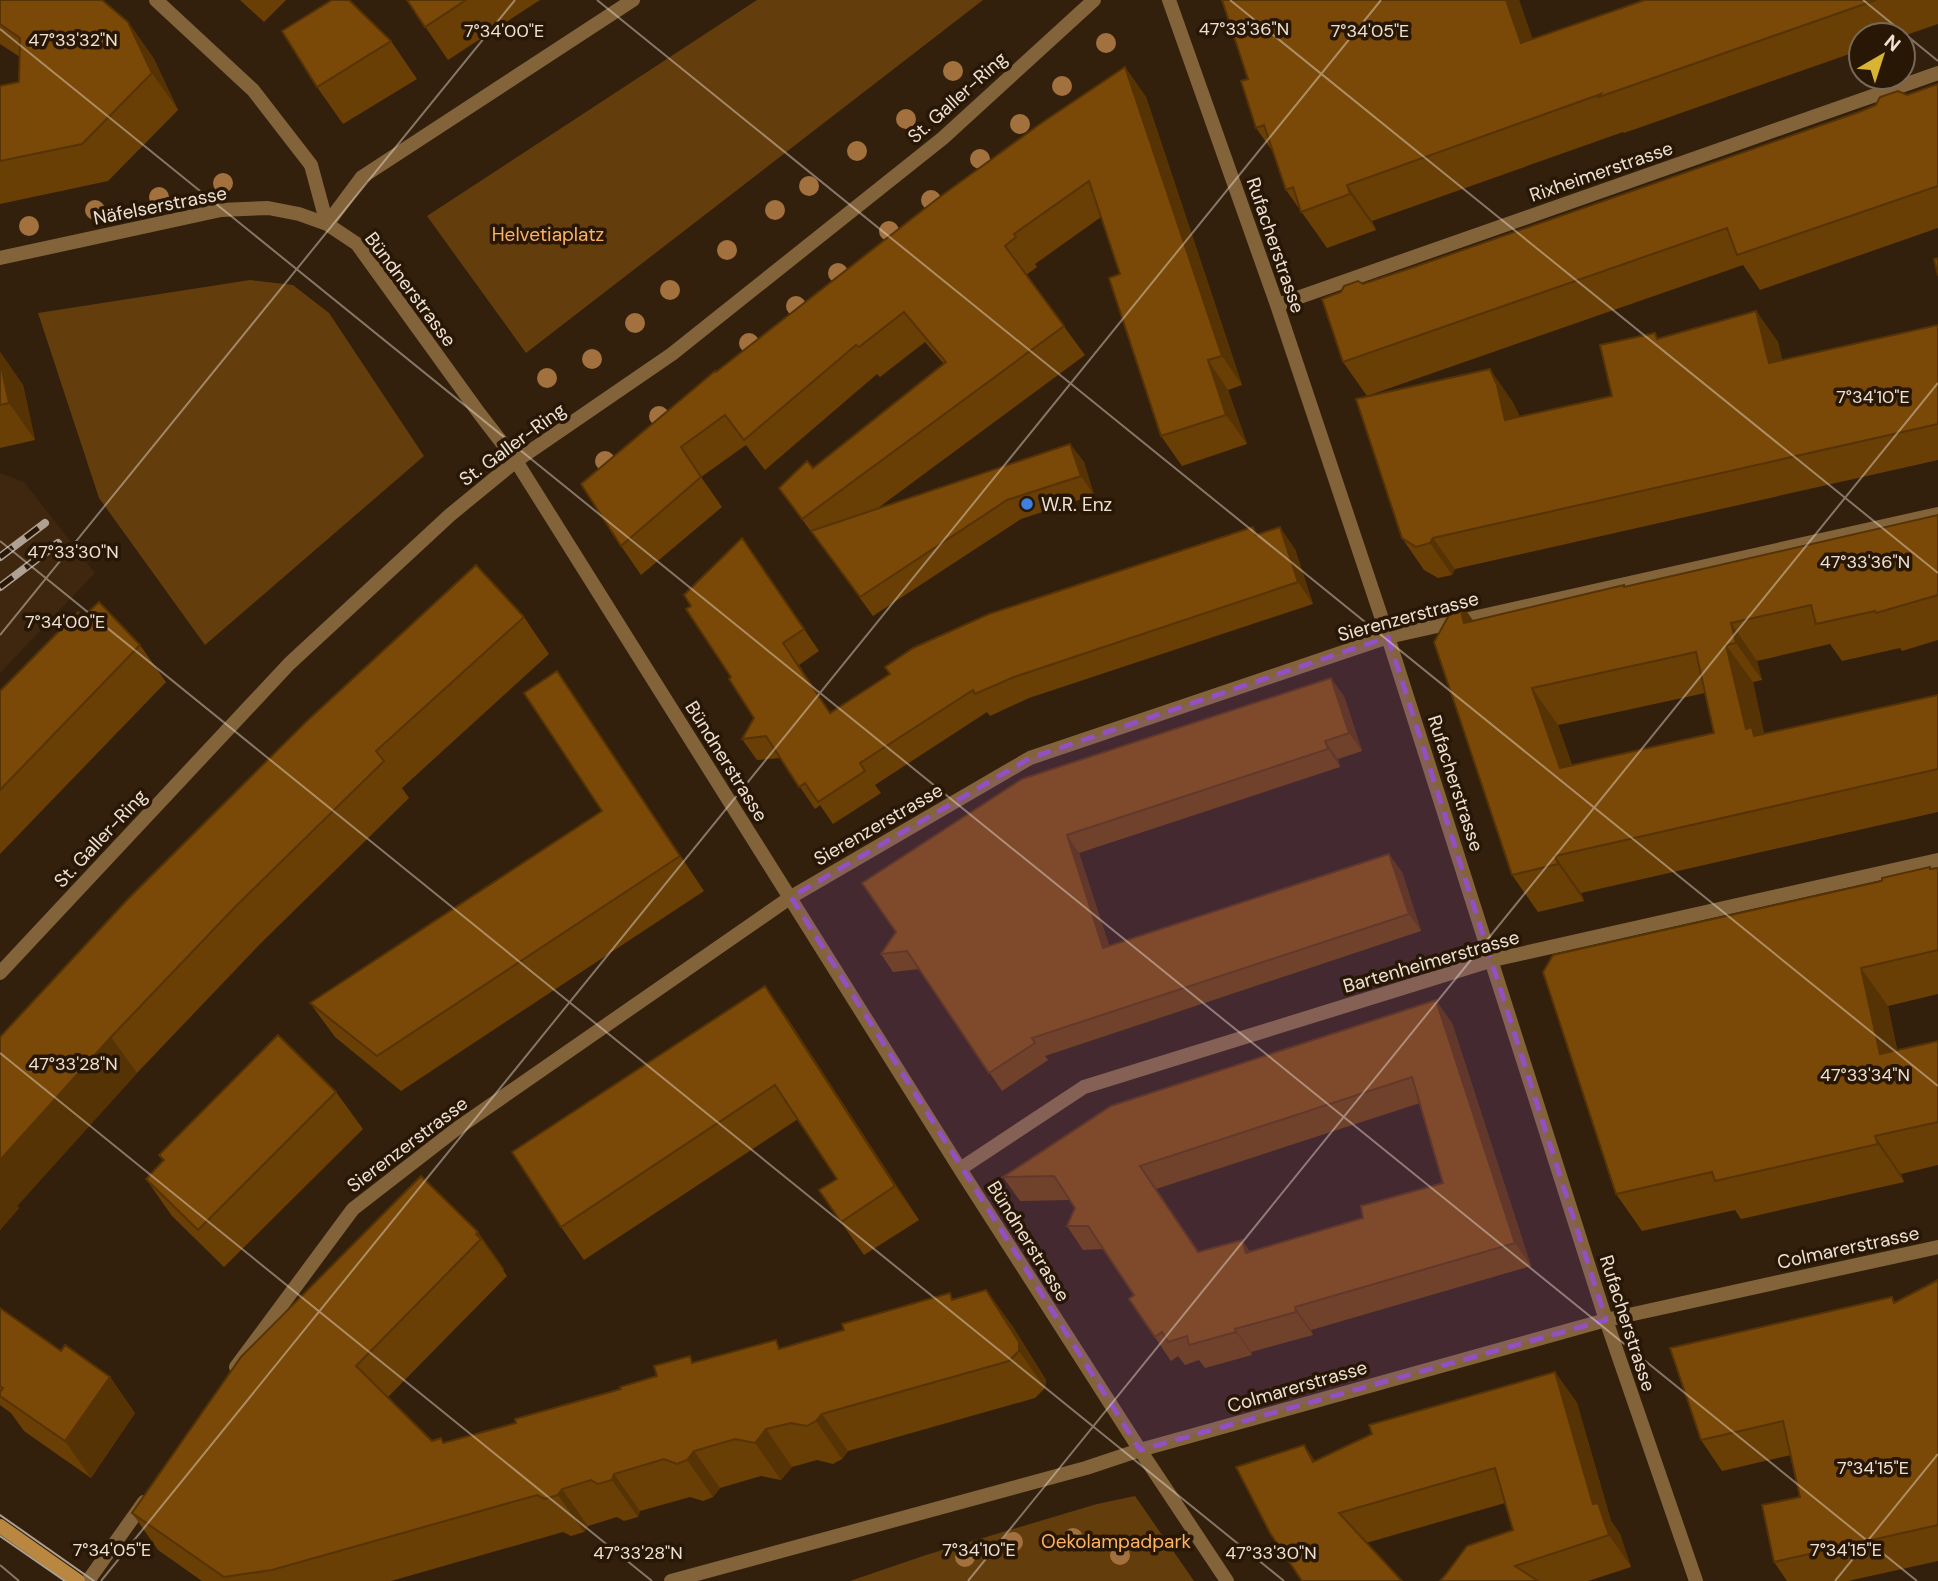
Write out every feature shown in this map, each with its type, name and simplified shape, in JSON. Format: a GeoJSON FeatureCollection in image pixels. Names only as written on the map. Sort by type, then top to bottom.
{"type":"FeatureCollection","features":[{"type":"Feature","properties":{"kind":"main road"},"geometry":{"type":"LineString","coordinates":[[0,1526],[78,1581]]}},
{"type":"Feature","properties":{"kind":"street"},"geometry":{"type":"LineString","coordinates":[[156,0],[253,90],[311,165],[327,224]]}},
{"type":"Feature","properties":{"kind":"street"},"geometry":{"type":"LineString","coordinates":[[327,224],[362,177],[633,0]]}},
{"type":"Feature","properties":{"kind":"street","name":"St. Galler-Ring"},"geometry":{"type":"LineString","coordinates":[[0,973],[289,664],[450,515],[516,461],[672,354],[932,147],[1094,0]]}},
{"type":"Feature","properties":{"kind":"street","name":"Rufacherstrasse"},"geometry":{"type":"LineString","coordinates":[[1169,0],[1277,305],[1388,637],[1606,1320],[1696,1581]]}},
{"type":"Feature","properties":{"kind":"street","name":"Rixheimerstrasse"},"geometry":{"type":"LineString","coordinates":[[1277,305],[1938,73]]}},
{"type":"Feature","properties":{"kind":"street","name":"Näfelserstrasse"},"geometry":{"type":"LineString","coordinates":[[0,258],[221,210],[268,208],[299,214],[327,224]]}},
{"type":"Feature","properties":{"kind":"street","name":"Bündnerstrasse"},"geometry":{"type":"LineString","coordinates":[[327,224],[357,244],[516,461],[960,1169],[1227,1581]]}},
{"type":"Feature","properties":{"kind":"street","name":"Sierenzerstrasse"},"geometry":{"type":"LineString","coordinates":[[229,1377],[352,1209],[454,1130],[791,897],[1030,758],[1388,637],[1938,514]]}},
{"type":"Feature","properties":{"kind":"street","name":"Bartenheimerstrasse"},"geometry":{"type":"LineString","coordinates":[[960,1169],[1084,1087],[1493,960],[1938,860]]}},
{"type":"Feature","properties":{"kind":"street","name":"Colmarerstrasse"},"geometry":{"type":"LineString","coordinates":[[671,1581],[1086,1468],[1140,1450],[1606,1320],[1938,1247]]}},
{"type":"Feature","properties":{"kind":"street"},"geometry":{"type":"LineString","coordinates":[[88,1581],[151,1491]]}},
{"type":"Feature","properties":{"kind":"highlighted area"},"geometry":{"type":"Polygon","coordinates":[[[1388,637],[1606,1320],[1140,1450],[791,897],[1030,758],[1388,637]]]}},
{"type":"Feature","properties":{"kind":"shaded area"},"geometry":{"type":"Polygon","coordinates":[[[0,473],[24,482],[95,573],[0,673],[0,473]]]}},
{"type":"Feature","properties":{"kind":"green space","name":"Helvetiaplatz"},"geometry":{"type":"Polygon","coordinates":[[[757,0],[983,0],[526,353],[427,216],[757,0]]]}},
{"type":"Feature","properties":{"kind":"green space"},"geometry":{"type":"Polygon","coordinates":[[[250,280],[293,285],[329,313],[424,456],[205,645],[99,498],[38,313],[250,280]]]}},
{"type":"Feature","properties":{"kind":"green space","name":"Oekolampadpark"},"geometry":{"type":"Polygon","coordinates":[[[1135,1496],[1194,1581],[850,1581],[926,1555],[1097,1504],[1135,1496]]]}},
{"type":"Feature","properties":{"kind":"building"},"geometry":{"type":"Polygon","coordinates":[[[0,0],[102,0],[128,22],[152,73],[82,144],[0,161],[0,86],[19,82],[20,38],[0,24],[0,0]]]}},
{"type":"Feature","properties":{"kind":"building"},"geometry":{"type":"Polygon","coordinates":[[[332,0],[349,0],[391,41],[317,87],[282,31],[332,0]]]}},
{"type":"Feature","properties":{"kind":"building"},"geometry":{"type":"Polygon","coordinates":[[[407,0],[466,0],[425,27],[407,0]]]}},
{"type":"Feature","properties":{"kind":"building"},"geometry":{"type":"Polygon","coordinates":[[[1222,0],[1506,0],[1521,43],[1645,0],[1876,0],[1347,185],[1350,194],[1301,212],[1293,187],[1286,190],[1264,125],[1256,128],[1241,81],[1248,79],[1222,0]]]}},
{"type":"Feature","properties":{"kind":"building"},"geometry":{"type":"Polygon","coordinates":[[[1125,67],[1222,356],[1208,360],[1226,415],[1161,436],[1109,278],[1120,274],[1089,181],[1014,234],[1016,237],[1005,246],[1064,326],[802,519],[779,488],[807,461],[813,468],[946,362],[904,312],[859,347],[856,345],[744,440],[725,415],[681,447],[701,477],[621,546],[581,484],[715,371],[937,199],[1040,124],[1125,67]]]}},
{"type":"Feature","properties":{"kind":"building"},"geometry":{"type":"Polygon","coordinates":[[[1938,84],[1938,186],[1737,255],[1727,228],[1343,362],[1322,299],[1341,292],[1344,286],[1358,281],[1363,284],[1414,267],[1859,112],[1876,105],[1880,97],[1898,91],[1907,95],[1938,84]]]}},
{"type":"Feature","properties":{"kind":"building"},"geometry":{"type":"Polygon","coordinates":[[[1938,258],[1938,276],[1934,259],[1938,258]]]}},
{"type":"Feature","properties":{"kind":"building"},"geometry":{"type":"Polygon","coordinates":[[[1756,311],[1769,363],[1938,325],[1938,424],[1433,538],[1430,543],[1416,547],[1402,538],[1356,399],[1490,369],[1497,385],[1505,420],[1612,396],[1600,345],[1655,333],[1657,339],[1756,311]]]}},
{"type":"Feature","properties":{"kind":"building"},"geometry":{"type":"Polygon","coordinates":[[[0,361],[9,403],[0,405],[0,361]]]}},
{"type":"Feature","properties":{"kind":"building"},"geometry":{"type":"Polygon","coordinates":[[[1070,444],[1081,476],[1007,500],[860,597],[811,531],[1070,444]]]}},
{"type":"Feature","properties":{"kind":"building"},"geometry":{"type":"Polygon","coordinates":[[[1938,515],[1938,595],[1876,613],[1875,611],[1816,624],[1811,605],[1731,623],[1736,643],[1726,645],[1746,729],[1752,727],[1754,736],[1938,695],[1938,769],[1555,856],[1558,864],[1512,875],[1434,642],[1458,599],[1464,623],[1938,515]],[[1696,652],[1532,688],[1560,768],[1714,733],[1696,652]]]}},
{"type":"Feature","properties":{"kind":"building"},"geometry":{"type":"Polygon","coordinates":[[[1253,527],[1256,535],[1280,527],[1298,582],[1014,677],[975,694],[973,690],[860,763],[865,771],[818,802],[805,783],[799,787],[766,736],[742,739],[754,718],[729,679],[731,677],[686,609],[691,606],[684,595],[742,538],[804,629],[783,643],[830,713],[890,674],[885,667],[913,648],[989,614],[1253,527]]]}},
{"type":"Feature","properties":{"kind":"building"},"geometry":{"type":"Polygon","coordinates":[[[476,565],[524,617],[376,751],[384,761],[235,907],[111,1037],[0,1160],[0,1037],[129,898],[306,722],[476,565]]]}},
{"type":"Feature","properties":{"kind":"building"},"geometry":{"type":"Polygon","coordinates":[[[99,602],[140,645],[0,790],[0,691],[78,612],[83,617],[99,602]]]}},
{"type":"Feature","properties":{"kind":"building"},"geometry":{"type":"Polygon","coordinates":[[[557,671],[680,856],[377,1056],[310,1003],[602,811],[524,693],[557,671]]]}},
{"type":"Feature","properties":{"kind":"building"},"geometry":{"type":"Polygon","coordinates":[[[1331,678],[1349,733],[1325,741],[1328,749],[1067,835],[1103,948],[1389,854],[1409,914],[1032,1038],[1035,1043],[989,1073],[907,951],[881,954],[896,932],[862,883],[1022,779],[1331,678]]]}},
{"type":"Feature","properties":{"kind":"building"},"geometry":{"type":"Polygon","coordinates":[[[1930,867],[1938,868],[1938,950],[1861,968],[1880,1054],[1938,1041],[1938,1122],[1875,1136],[1878,1144],[1715,1181],[1712,1172],[1616,1194],[1543,972],[1553,955],[1882,881],[1882,878],[1930,867]]]}},
{"type":"Feature","properties":{"kind":"building"},"geometry":{"type":"Polygon","coordinates":[[[765,986],[895,1186],[841,1222],[819,1190],[837,1179],[775,1085],[561,1227],[512,1152],[765,986]]]}},
{"type":"Feature","properties":{"kind":"building"},"geometry":{"type":"Polygon","coordinates":[[[1436,1000],[1515,1243],[1295,1307],[1296,1312],[1235,1329],[1236,1332],[1189,1345],[1187,1336],[1168,1342],[1162,1332],[1155,1337],[1129,1299],[1134,1295],[1088,1226],[1067,1226],[1075,1208],[1054,1176],[1003,1177],[1111,1106],[1436,1000]],[[1412,1077],[1140,1166],[1198,1252],[1242,1240],[1246,1253],[1363,1218],[1361,1206],[1443,1183],[1412,1077]]]}},
{"type":"Feature","properties":{"kind":"building"},"geometry":{"type":"Polygon","coordinates":[[[278,1035],[336,1092],[198,1230],[146,1179],[164,1160],[159,1155],[278,1035]]]}},
{"type":"Feature","properties":{"kind":"building"},"geometry":{"type":"Polygon","coordinates":[[[421,1176],[478,1232],[476,1234],[481,1239],[356,1366],[432,1441],[441,1438],[443,1443],[516,1423],[515,1419],[621,1389],[620,1387],[657,1376],[654,1366],[690,1356],[692,1363],[776,1340],[779,1349],[844,1330],[842,1324],[950,1293],[952,1300],[986,1290],[1019,1342],[1019,1351],[1009,1361],[822,1414],[807,1426],[791,1423],[766,1429],[755,1443],[735,1439],[694,1451],[687,1460],[677,1464],[664,1459],[614,1474],[612,1480],[598,1484],[591,1480],[562,1489],[558,1495],[545,1499],[537,1495],[272,1570],[224,1577],[132,1513],[241,1357],[421,1176]]]}},
{"type":"Feature","properties":{"kind":"building"},"geometry":{"type":"Polygon","coordinates":[[[1938,1280],[1938,1525],[1774,1562],[1762,1505],[1800,1497],[1783,1421],[1701,1440],[1670,1348],[1892,1297],[1894,1303],[1938,1280]]]}},
{"type":"Feature","properties":{"kind":"building"},"geometry":{"type":"Polygon","coordinates":[[[0,1308],[61,1351],[65,1345],[110,1377],[65,1441],[0,1396],[3,1388],[0,1386],[0,1308]]]}},
{"type":"Feature","properties":{"kind":"building"},"geometry":{"type":"Polygon","coordinates":[[[1555,1372],[1593,1504],[1598,1503],[1609,1535],[1515,1566],[1538,1581],[1440,1581],[1467,1546],[1513,1530],[1495,1468],[1339,1513],[1402,1581],[1302,1581],[1270,1533],[1236,1467],[1304,1445],[1313,1462],[1372,1434],[1369,1425],[1555,1372]]]}},
{"type":"Feature","properties":{"kind":"tram line"},"geometry":{"type":"LineString","coordinates":[[0,1515],[94,1581]]}},
{"type":"Feature","properties":{"kind":"tram line"},"geometry":{"type":"LineString","coordinates":[[0,1536],[65,1581]]}},
{"type":"Feature","properties":{"kind":"railway"},"geometry":{"type":"LineString","coordinates":[[0,557],[45,523]]}},
{"type":"Feature","properties":{"kind":"railway"},"geometry":{"type":"LineString","coordinates":[[0,587],[58,543]]}},
{"type":"Feature","properties":{"kind":"place","name":"W.R. Enz"},"geometry":{"type":"Point","coordinates":[1027,504]}}]}
